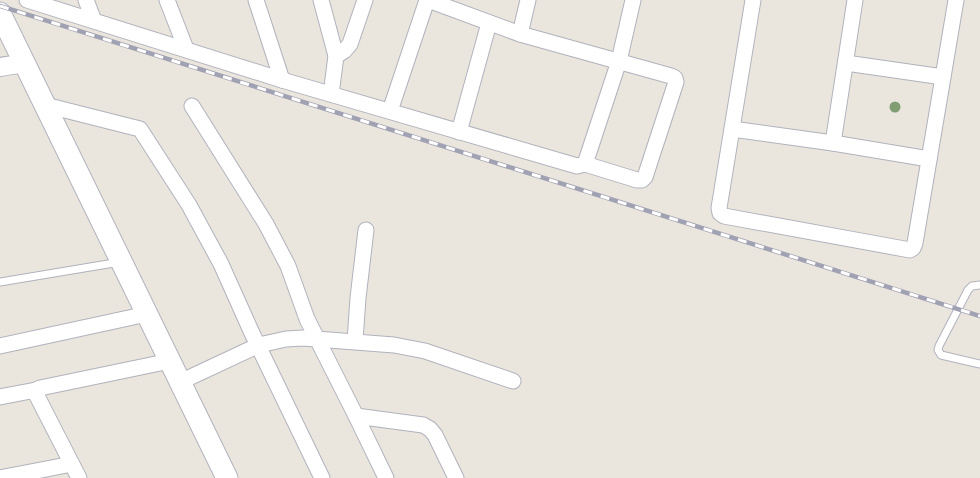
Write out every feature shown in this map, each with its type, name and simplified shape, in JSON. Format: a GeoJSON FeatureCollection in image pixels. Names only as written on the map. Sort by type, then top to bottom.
{"type":"FeatureCollection","features":[{"type":"Feature","properties":{"kind":"main road"},"geometry":{"type":"LineString","coordinates":[[0,12],[227,478]]}},
{"type":"Feature","properties":{"kind":"street"},"geometry":{"type":"LineString","coordinates":[[27,0],[282,80],[577,166],[584,164],[637,180],[642,180],[645,177],[676,82],[675,78],[671,76],[520,34],[428,0],[390,111]]}},
{"type":"Feature","properties":{"kind":"street"},"geometry":{"type":"LineString","coordinates":[[86,0],[94,21]]}},
{"type":"Feature","properties":{"kind":"street"},"geometry":{"type":"LineString","coordinates":[[167,0],[186,49]]}},
{"type":"Feature","properties":{"kind":"street"},"geometry":{"type":"LineString","coordinates":[[256,0],[282,80]]}},
{"type":"Feature","properties":{"kind":"street"},"geometry":{"type":"LineString","coordinates":[[321,0],[336,56],[331,94]]}},
{"type":"Feature","properties":{"kind":"street"},"geometry":{"type":"LineString","coordinates":[[336,56],[344,51],[350,44],[365,0]]}},
{"type":"Feature","properties":{"kind":"street"},"geometry":{"type":"LineString","coordinates":[[520,34],[528,0]]}},
{"type":"Feature","properties":{"kind":"street"},"geometry":{"type":"LineString","coordinates":[[584,164],[619,61],[633,0]]}},
{"type":"Feature","properties":{"kind":"street"},"geometry":{"type":"LineString","coordinates":[[753,0],[719,208],[720,212],[724,216],[910,250],[913,248],[915,243],[956,0]]}},
{"type":"Feature","properties":{"kind":"street"},"geometry":{"type":"LineString","coordinates":[[833,143],[856,0]]}},
{"type":"Feature","properties":{"kind":"street"},"geometry":{"type":"LineString","coordinates":[[459,132],[489,23]]}},
{"type":"Feature","properties":{"kind":"street"},"geometry":{"type":"LineString","coordinates":[[0,67],[25,63]]}},
{"type":"Feature","properties":{"kind":"street"},"geometry":{"type":"LineString","coordinates":[[846,63],[944,77]]}},
{"type":"Feature","properties":{"kind":"street"},"geometry":{"type":"LineString","coordinates":[[45,104],[140,128],[188,205],[221,264],[251,331],[322,478]]}},
{"type":"Feature","properties":{"kind":"street"},"geometry":{"type":"LineString","coordinates":[[192,106],[270,231],[288,266],[307,319],[386,478]]}},
{"type":"Feature","properties":{"kind":"street"},"geometry":{"type":"LineString","coordinates":[[732,129],[833,143],[930,159]]}},
{"type":"Feature","properties":{"kind":"street"},"geometry":{"type":"LineString","coordinates":[[355,341],[358,298],[366,230]]}},
{"type":"Feature","properties":{"kind":"street"},"geometry":{"type":"LineString","coordinates":[[0,346],[147,314]]}},
{"type":"Feature","properties":{"kind":"street"},"geometry":{"type":"LineString","coordinates":[[180,382],[259,345],[286,339],[303,338],[394,345],[425,351],[513,381]]}},
{"type":"Feature","properties":{"kind":"street"},"geometry":{"type":"LineString","coordinates":[[0,397],[170,361]]}},
{"type":"Feature","properties":{"kind":"street"},"geometry":{"type":"LineString","coordinates":[[36,390],[36,394],[80,478]]}},
{"type":"Feature","properties":{"kind":"street"},"geometry":{"type":"LineString","coordinates":[[356,416],[423,425],[430,429],[435,435],[456,478]]}},
{"type":"Feature","properties":{"kind":"street"},"geometry":{"type":"LineString","coordinates":[[0,478],[72,464]]}},
{"type":"Feature","properties":{"kind":"lane"},"geometry":{"type":"LineString","coordinates":[[0,282],[122,262]]}},
{"type":"Feature","properties":{"kind":"lane"},"geometry":{"type":"LineString","coordinates":[[980,285],[972,286],[968,290],[938,350],[941,355],[980,364]]}},
{"type":"Feature","properties":{"kind":"railway"},"geometry":{"type":"LineString","coordinates":[[0,6],[980,316]]}}]}
